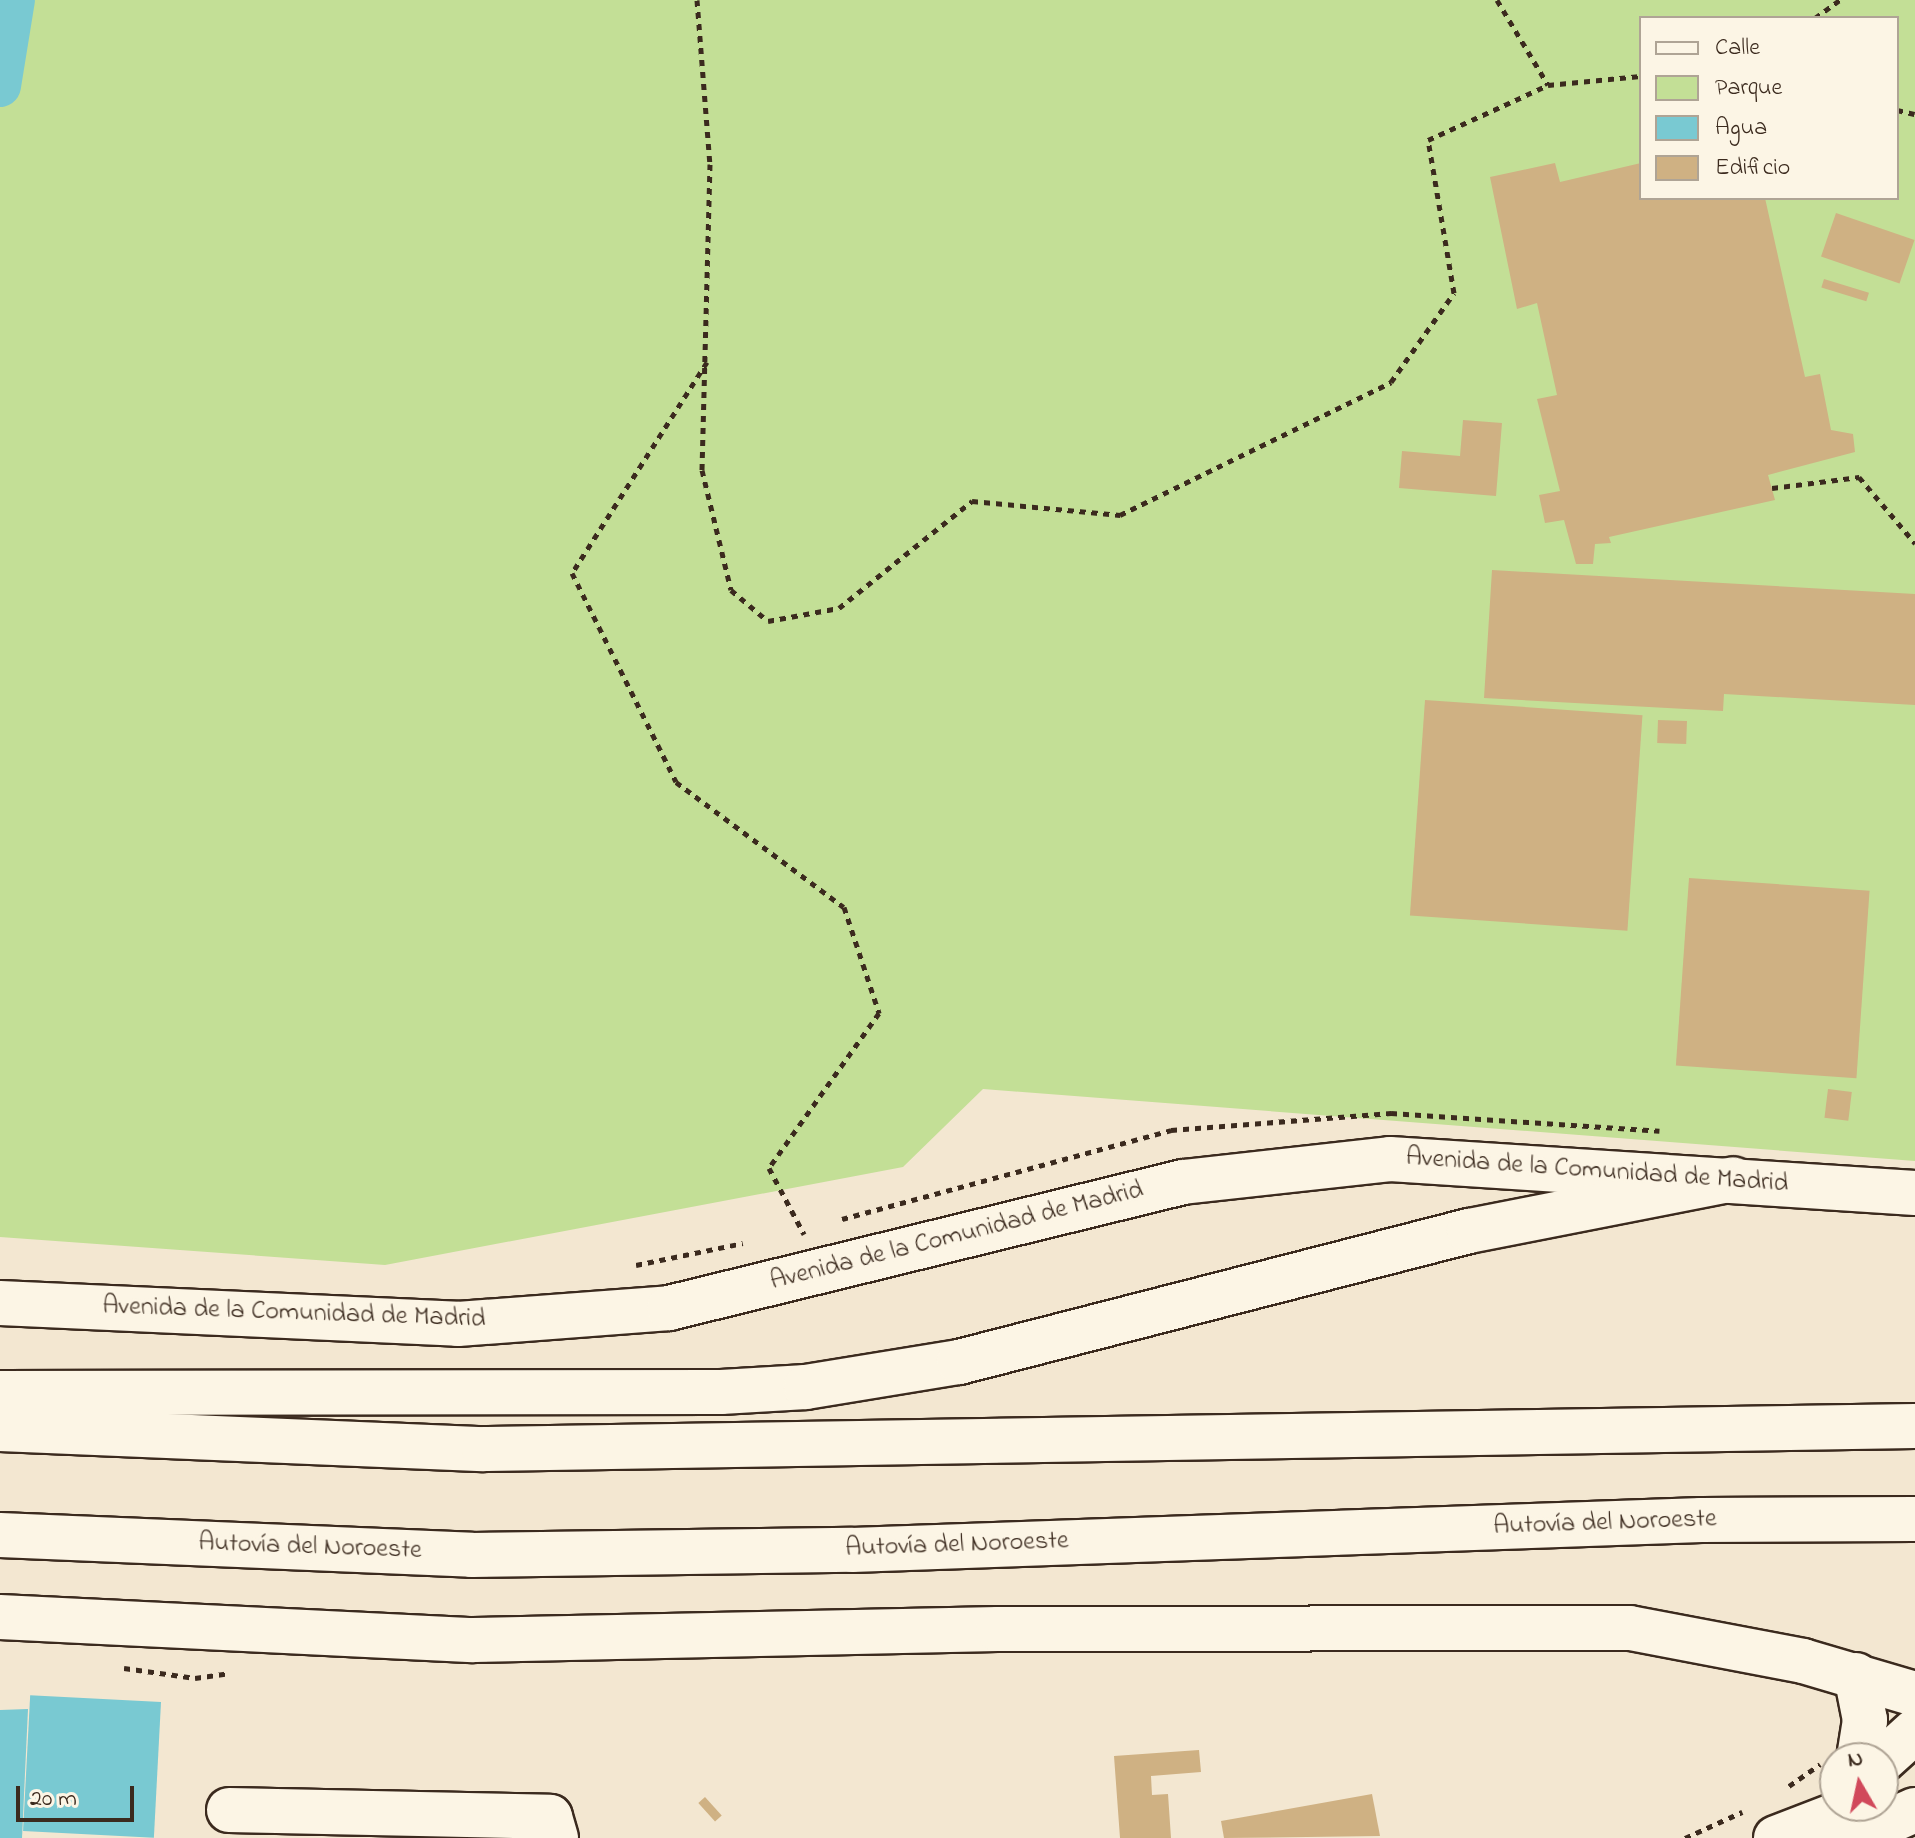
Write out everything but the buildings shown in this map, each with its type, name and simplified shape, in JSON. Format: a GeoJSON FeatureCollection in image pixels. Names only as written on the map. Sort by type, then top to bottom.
{"type":"FeatureCollection","features":[{"type":"Feature","properties":{"kind":"main road","name":"Avenida de la Comunidad de Madrid"},"geometry":{"type":"LineString","coordinates":[[0,1303],[458,1324],[669,1308],[1183,1182],[1390,1159],[1915,1193]]}},
{"type":"Feature","properties":{"kind":"main road"},"geometry":{"type":"LineString","coordinates":[[0,1393],[706,1392],[806,1387],[959,1362],[1530,1216],[1733,1179]]}},
{"type":"Feature","properties":{"kind":"main road"},"geometry":{"type":"LineString","coordinates":[[0,1429],[484,1449],[1915,1426]]}},
{"type":"Feature","properties":{"kind":"main road","name":"Autovía del Noroeste"},"geometry":{"type":"LineString","coordinates":[[0,1535],[472,1555],[852,1550],[1701,1520],[1915,1519]]}},
{"type":"Feature","properties":{"kind":"main road"},"geometry":{"type":"LineString","coordinates":[[0,1617],[473,1640],[1029,1628],[1630,1628],[1856,1675],[1915,1694]]}},
{"type":"Feature","properties":{"kind":"main road"},"geometry":{"type":"LineString","coordinates":[[1856,1675],[1865,1720],[1862,1742]]}},
{"type":"Feature","properties":{"kind":"main road"},"geometry":{"type":"LineString","coordinates":[[1899,1746],[1915,1731]]}},
{"type":"Feature","properties":{"kind":"main road"},"geometry":{"type":"LineString","coordinates":[[1776,1824],[1819,1806]]}},
{"type":"Feature","properties":{"kind":"main road"},"geometry":{"type":"LineString","coordinates":[[229,1810],[550,1817],[556,1838]]}},
{"type":"Feature","properties":{"kind":"main road"},"geometry":{"type":"LineString","coordinates":[[1852,1838],[1915,1810]]}},
{"type":"Feature","properties":{"kind":"main road"},"geometry":{"type":"LineString","coordinates":[[1776,1824],[1819,1815]]}},
{"type":"Feature","properties":{"kind":"path"},"geometry":{"type":"LineString","coordinates":[[697,0],[710,164],[708,361],[702,470],[731,590],[768,621],[839,608],[972,501],[1120,515],[1391,382],[1454,293],[1428,140],[1548,85],[1639,76]]}},
{"type":"Feature","properties":{"kind":"path"},"geometry":{"type":"LineString","coordinates":[[1497,0],[1548,85]]}},
{"type":"Feature","properties":{"kind":"path"},"geometry":{"type":"LineString","coordinates":[[1818,16],[1840,0]]}},
{"type":"Feature","properties":{"kind":"path"},"geometry":{"type":"LineString","coordinates":[[708,361],[572,573],[676,782],[844,907],[879,1013],[769,1168],[824,1270]]}},
{"type":"Feature","properties":{"kind":"path"},"geometry":{"type":"LineString","coordinates":[[1772,488],[1859,477],[1915,543]]}},
{"type":"Feature","properties":{"kind":"path"},"geometry":{"type":"LineString","coordinates":[[1685,1838],[1776,1824]]}},
{"type":"Feature","properties":{"kind":"green space"},"geometry":{"type":"Polygon","coordinates":[[[0,0],[1915,0],[1915,1161],[983,1089],[903,1167],[385,1265],[0,1237],[0,0]]]}},
{"type":"Feature","properties":{"kind":"water"},"geometry":{"type":"Polygon","coordinates":[[[30,1695],[161,1702],[154,1838],[23,1831],[30,1695]]]}},
{"type":"Feature","properties":{"kind":"water"},"geometry":{"type":"Polygon","coordinates":[[[28,1709],[22,1838],[0,1838],[0,1710],[28,1709]]]}},
{"type":"Feature","properties":{"kind":"waterway"},"geometry":{"type":"LineString","coordinates":[[0,86],[14,0]]}}]}
